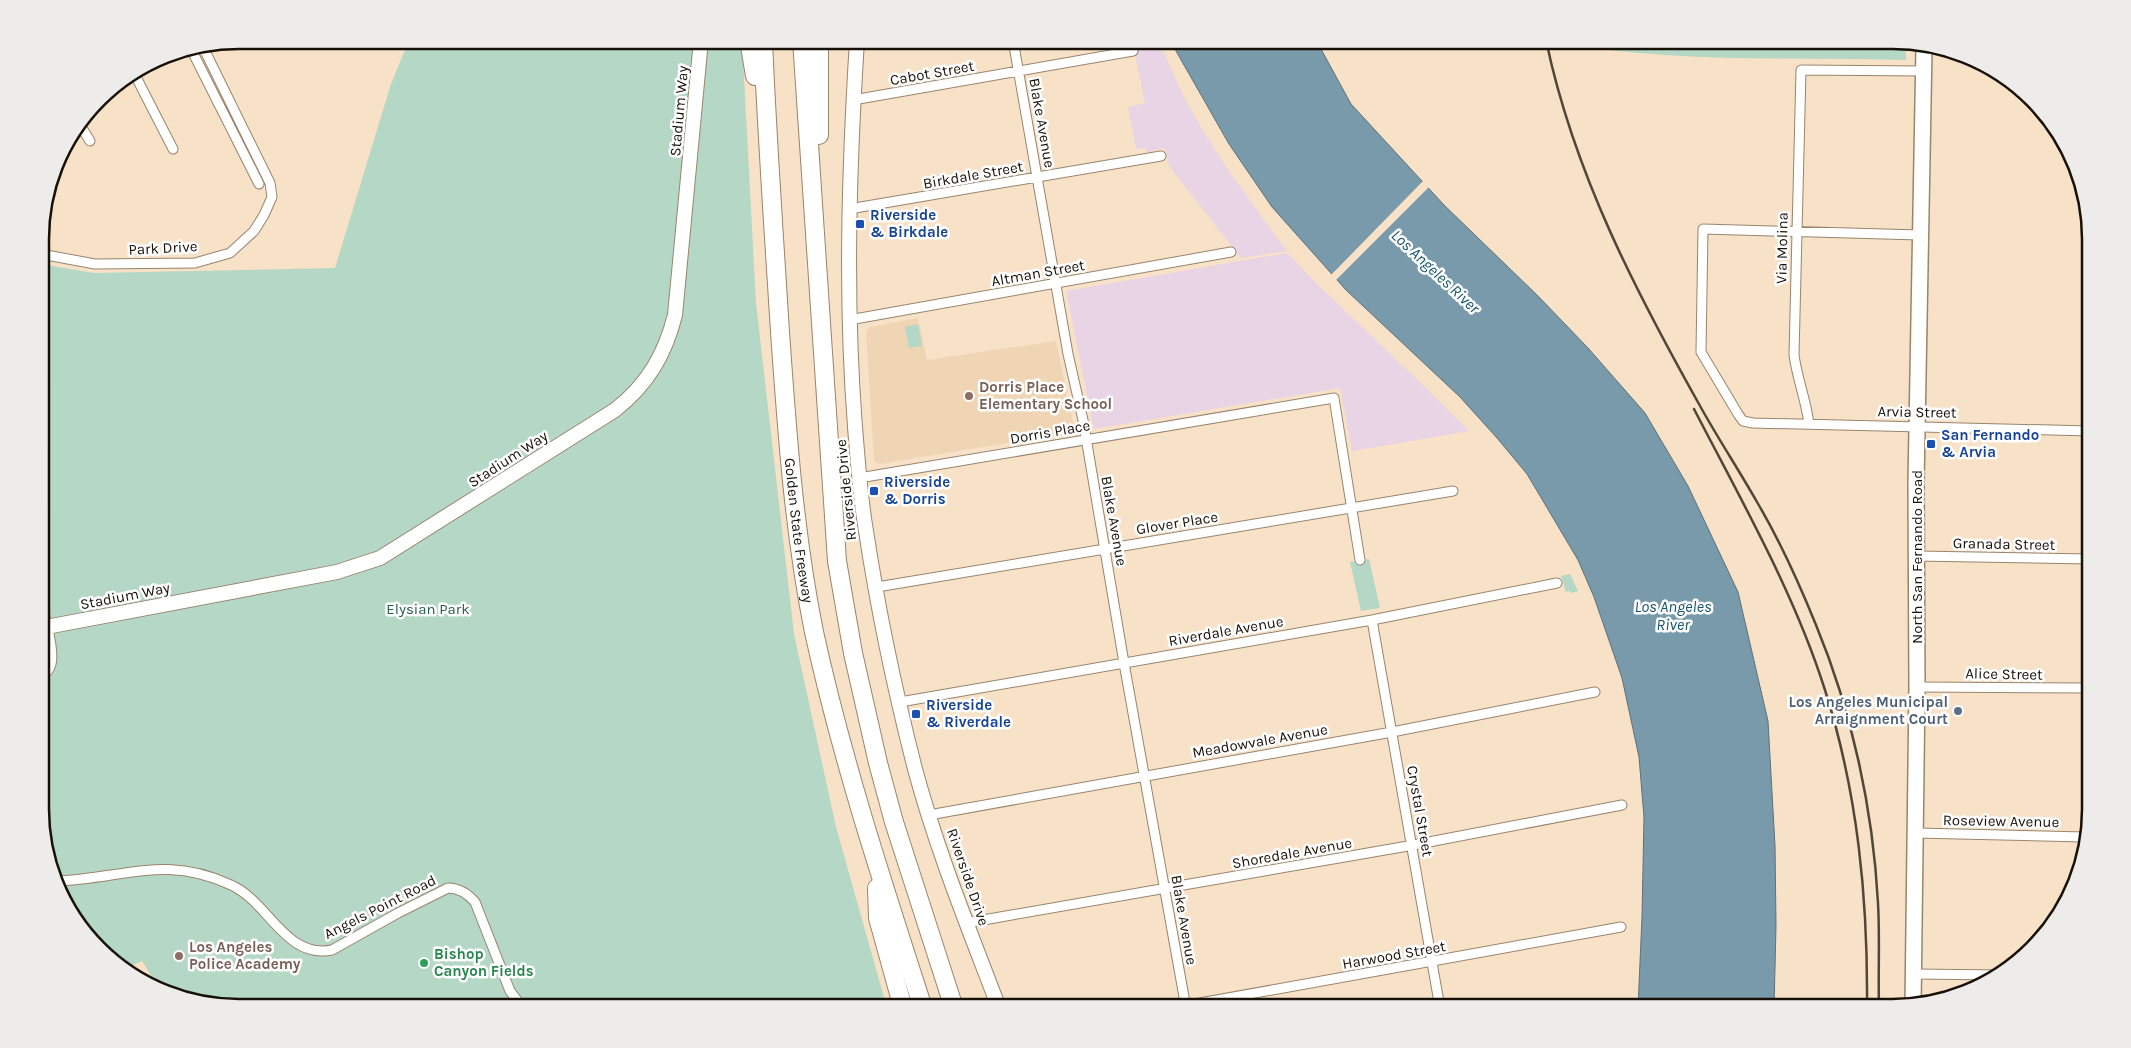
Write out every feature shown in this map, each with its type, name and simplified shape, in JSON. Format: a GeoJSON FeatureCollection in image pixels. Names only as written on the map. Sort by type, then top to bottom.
{"type":"FeatureCollection","features":[{"type":"Feature","properties":{"kind":"highway"},"geometry":{"type":"LineString","coordinates":[[751,49],[767,141]]}},
{"type":"Feature","properties":{"kind":"highway","name":"Golden State Freeway"},"geometry":{"type":"LineString","coordinates":[[763,49],[767,141],[785,416],[796,516],[814,630],[832,706],[876,863],[920,999]]}},
{"type":"Feature","properties":{"kind":"highway"},"geometry":{"type":"LineString","coordinates":[[803,49],[837,561],[852,644],[878,763],[894,822],[951,999]]}},
{"type":"Feature","properties":{"kind":"highway"},"geometry":{"type":"LineString","coordinates":[[815,246],[819,198],[819,49]]}},
{"type":"Feature","properties":{"kind":"highway"},"geometry":{"type":"LineString","coordinates":[[876,863],[878,918],[900,999]]}},
{"type":"Feature","properties":{"kind":"main road","name":"Stadium Way"},"geometry":{"type":"LineString","coordinates":[[49,626],[337,572],[380,558],[630,398],[643,384],[663,352],[675,315],[701,49]]}},
{"type":"Feature","properties":{"kind":"main road","name":"Riverside Drive"},"geometry":{"type":"LineString","coordinates":[[856,49],[849,209],[849,320],[859,478],[866,530],[886,643],[915,769],[966,923],[996,999]]}},
{"type":"Feature","properties":{"kind":"main road","name":"North San Fernando Road"},"geometry":{"type":"LineString","coordinates":[[1913,998],[1917,687],[1917,426],[1924,51]]}},
{"type":"Feature","properties":{"kind":"street","name":"Blake Avenue"},"geometry":{"type":"LineString","coordinates":[[1015,49],[1185,999]]}},
{"type":"Feature","properties":{"kind":"street","name":"Park Drive"},"geometry":{"type":"LineString","coordinates":[[49,256],[95,264],[195,263],[230,253],[254,231],[272,197],[270,183],[205,51]]}},
{"type":"Feature","properties":{"kind":"street","name":"Cabot Street"},"geometry":{"type":"LineString","coordinates":[[853,100],[1133,51]]}},
{"type":"Feature","properties":{"kind":"street"},"geometry":{"type":"LineString","coordinates":[[193,54],[259,184]]}},
{"type":"Feature","properties":{"kind":"street","name":"Via Molina"},"geometry":{"type":"LineString","coordinates":[[1809,424],[1805,398],[1796,371],[1794,355],[1801,70],[1923,71]]}},
{"type":"Feature","properties":{"kind":"street"},"geometry":{"type":"LineString","coordinates":[[137,79],[173,148]]}},
{"type":"Feature","properties":{"kind":"street"},"geometry":{"type":"LineString","coordinates":[[83,130],[90,141]]}},
{"type":"Feature","properties":{"kind":"street","name":"Birkdale Street"},"geometry":{"type":"LineString","coordinates":[[849,209],[1161,156]]}},
{"type":"Feature","properties":{"kind":"street","name":"Arvia Street"},"geometry":{"type":"LineString","coordinates":[[1796,232],[1703,229],[1701,352],[1744,420],[1753,423],[2082,431]]}},
{"type":"Feature","properties":{"kind":"street"},"geometry":{"type":"LineString","coordinates":[[1796,232],[1920,235]]}},
{"type":"Feature","properties":{"kind":"street","name":"Altman Street"},"geometry":{"type":"LineString","coordinates":[[849,320],[1231,252]]}},
{"type":"Feature","properties":{"kind":"street","name":"Dorris Place"},"geometry":{"type":"LineString","coordinates":[[859,478],[1334,398],[1352,508]]}},
{"type":"Feature","properties":{"kind":"street","name":"Glover Place"},"geometry":{"type":"LineString","coordinates":[[877,587],[1453,491]]}},
{"type":"Feature","properties":{"kind":"street"},"geometry":{"type":"LineString","coordinates":[[1352,508],[1360,560]]}},
{"type":"Feature","properties":{"kind":"street","name":"Granada Street"},"geometry":{"type":"LineString","coordinates":[[1916,556],[2082,559]]}},
{"type":"Feature","properties":{"kind":"street","name":"Riverdale Avenue"},"geometry":{"type":"LineString","coordinates":[[900,702],[1372,620],[1557,583]]}},
{"type":"Feature","properties":{"kind":"street","name":"Crystal Street"},"geometry":{"type":"LineString","coordinates":[[1372,620],[1438,999]]}},
{"type":"Feature","properties":{"kind":"street"},"geometry":{"type":"LineString","coordinates":[[49,652],[51,665],[49,667]]}},
{"type":"Feature","properties":{"kind":"street","name":"Alice Street"},"geometry":{"type":"LineString","coordinates":[[1917,687],[2082,688]]}},
{"type":"Feature","properties":{"kind":"street","name":"Meadowvale Avenue"},"geometry":{"type":"LineString","coordinates":[[929,814],[1392,732],[1595,692]]}},
{"type":"Feature","properties":{"kind":"street","name":"Shoredale Avenue"},"geometry":{"type":"LineString","coordinates":[[966,923],[1412,846],[1622,805]]}},
{"type":"Feature","properties":{"kind":"street","name":"Roseview Avenue"},"geometry":{"type":"LineString","coordinates":[[1916,833],[2081,837]]}},
{"type":"Feature","properties":{"kind":"street","name":"Angels Point Road"},"geometry":{"type":"LineString","coordinates":[[63,881],[130,871],[170,869],[204,874],[233,886],[249,896],[290,938],[307,950],[321,952],[332,950],[398,913],[448,888],[456,888],[470,896],[474,902],[510,991],[516,999]]}},
{"type":"Feature","properties":{"kind":"street","name":"Harwood Street"},"geometry":{"type":"LineString","coordinates":[[1230,999],[1620,927]]}},
{"type":"Feature","properties":{"kind":"street"},"geometry":{"type":"LineString","coordinates":[[1914,974],[1985,975]]}},
{"type":"Feature","properties":{"kind":"shaded area"},"geometry":{"type":"Polygon","coordinates":[[[1134,49],[1162,49],[1184,97],[1207,137],[1230,173],[1287,251],[1241,258],[1169,166],[1165,148],[1147,152],[1146,148],[1136,149],[1128,107],[1145,103],[1134,49]]]}},
{"type":"Feature","properties":{"kind":"shaded area"},"geometry":{"type":"Polygon","coordinates":[[[1287,253],[1469,431],[1352,451],[1340,388],[1094,429],[1066,291],[1287,253]]]}},
{"type":"Feature","properties":{"kind":"shaded area","name":"Dorris Place Elementary School"},"geometry":{"type":"Polygon","coordinates":[[[918,318],[927,360],[1056,341],[1075,432],[879,464],[874,461],[866,332],[870,327],[918,318]]]}},
{"type":"Feature","properties":{"kind":"green space","name":"Elysian Park"},"geometry":{"type":"Polygon","coordinates":[[[405,49],[742,49],[756,303],[794,634],[836,827],[884,999],[214,998],[166,985],[153,979],[142,961],[131,966],[123,960],[104,944],[88,925],[68,893],[55,858],[49,822],[49,265],[94,273],[335,268],[391,84],[405,49]]]}},
{"type":"Feature","properties":{"kind":"green space"},"geometry":{"type":"Polygon","coordinates":[[[1603,49],[1905,49],[1906,60],[1733,58],[1646,54],[1603,49]]]}},
{"type":"Feature","properties":{"kind":"green space"},"geometry":{"type":"Polygon","coordinates":[[[918,324],[922,346],[909,348],[905,327],[918,324]]]}},
{"type":"Feature","properties":{"kind":"green space"},"geometry":{"type":"Polygon","coordinates":[[[1369,559],[1380,608],[1361,611],[1350,562],[1369,559]]]}},
{"type":"Feature","properties":{"kind":"green space"},"geometry":{"type":"Polygon","coordinates":[[[1570,574],[1578,591],[1571,593],[1570,591],[1566,592],[1561,576],[1570,574]]]}},
{"type":"Feature","properties":{"kind":"water","name":"Los Angeles River"},"geometry":{"type":"Polygon","coordinates":[[[1175,49],[1321,49],[1351,104],[1444,205],[1538,296],[1588,348],[1645,413],[1688,486],[1738,592],[1768,721],[1775,846],[1774,999],[1638,999],[1644,817],[1639,757],[1622,678],[1594,597],[1578,560],[1527,474],[1497,438],[1460,397],[1346,290],[1272,207],[1229,144],[1175,49]]]}},
{"type":"Feature","properties":{"kind":"pier"},"geometry":{"type":"Polygon","coordinates":[[[1424,180],[1430,186],[1335,281],[1330,276],[1424,180]]]}},
{"type":"Feature","properties":{"kind":"railway"},"geometry":{"type":"LineString","coordinates":[[1548,49],[1558,90],[1573,138],[1610,232],[1679,368],[1774,532],[1803,594],[1829,658],[1850,726],[1866,797],[1878,903],[1879,999]]}},
{"type":"Feature","properties":{"kind":"railway"},"geometry":{"type":"LineString","coordinates":[[1694,409],[1766,547],[1798,618],[1825,690],[1846,768],[1859,847],[1866,927],[1867,999]]}},
{"type":"Feature","properties":{"kind":"place","name":"Riverside & Birkdale"},"geometry":{"type":"Point","coordinates":[860,224]}},
{"type":"Feature","properties":{"kind":"place","name":"Dorris Place Elementary School"},"geometry":{"type":"Point","coordinates":[969,396]}},
{"type":"Feature","properties":{"kind":"place","name":"San Fernando & Arvia"},"geometry":{"type":"Point","coordinates":[1931,444]}},
{"type":"Feature","properties":{"kind":"place","name":"Riverside & Dorris"},"geometry":{"type":"Point","coordinates":[874,491]}},
{"type":"Feature","properties":{"kind":"place","name":"Los Angeles Municipal Arraignment Court"},"geometry":{"type":"Point","coordinates":[1958,711]}},
{"type":"Feature","properties":{"kind":"place","name":"Riverside & Riverdale"},"geometry":{"type":"Point","coordinates":[916,714]}},
{"type":"Feature","properties":{"kind":"place","name":"Los Angeles Police Academy"},"geometry":{"type":"Point","coordinates":[179,956]}},
{"type":"Feature","properties":{"kind":"place","name":"Bishop Canyon Fields"},"geometry":{"type":"Point","coordinates":[424,963]}}]}
